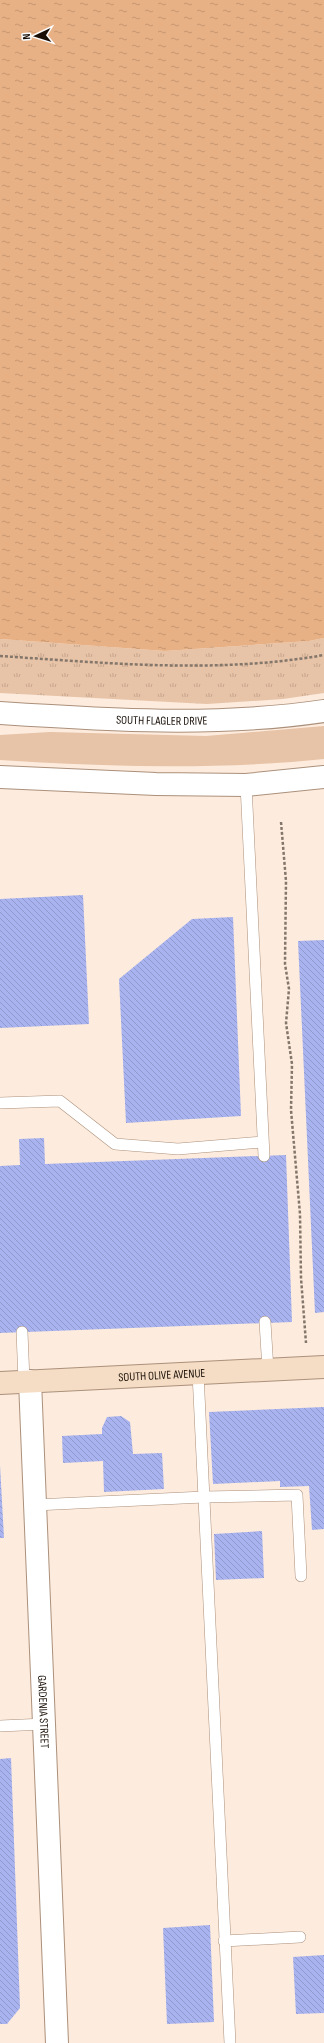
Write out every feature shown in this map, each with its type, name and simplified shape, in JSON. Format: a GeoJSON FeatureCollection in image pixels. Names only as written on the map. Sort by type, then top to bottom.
{"type":"FeatureCollection","features":[{"type":"Feature","properties":{"kind":"street","name":"SOUTH FLAGLER DRIVE"},"geometry":{"type":"LineString","coordinates":[[0,713],[163,722],[247,720],[324,711]]}},
{"type":"Feature","properties":{"kind":"street"},"geometry":{"type":"LineString","coordinates":[[0,777],[156,784],[246,785],[324,777]]}},
{"type":"Feature","properties":{"kind":"street","name":"SOUTH OLIVE AVENUE"},"geometry":{"type":"LineString","coordinates":[[0,1382],[324,1367]]}},
{"type":"Feature","properties":{"kind":"street","name":"GARDENIA STREET"},"geometry":{"type":"LineString","coordinates":[[27,1381],[35,1505],[45,1724],[57,2043]]}},
{"type":"Feature","properties":{"kind":"lane"},"geometry":{"type":"LineString","coordinates":[[246,785],[262,1142],[264,1156]]}},
{"type":"Feature","properties":{"kind":"lane"},"geometry":{"type":"LineString","coordinates":[[0,1103],[60,1100],[115,1144],[178,1149],[262,1142]]}},
{"type":"Feature","properties":{"kind":"lane"},"geometry":{"type":"LineString","coordinates":[[265,1322],[268,1370]]}},
{"type":"Feature","properties":{"kind":"lane"},"geometry":{"type":"LineString","coordinates":[[22,1332],[27,1381]]}},
{"type":"Feature","properties":{"kind":"lane"},"geometry":{"type":"LineString","coordinates":[[198,1373],[230,2043]]}},
{"type":"Feature","properties":{"kind":"lane"},"geometry":{"type":"LineString","coordinates":[[35,1505],[204,1497],[297,1495],[301,1576]]}},
{"type":"Feature","properties":{"kind":"lane"},"geometry":{"type":"LineString","coordinates":[[0,1726],[45,1724]]}},
{"type":"Feature","properties":{"kind":"lane"},"geometry":{"type":"LineString","coordinates":[[224,1941],[300,1937]]}},
{"type":"Feature","properties":{"kind":"path"},"geometry":{"type":"LineString","coordinates":[[0,656],[121,664],[185,666],[248,664],[299,660],[324,655]]}},
{"type":"Feature","properties":{"kind":"path"},"geometry":{"type":"LineString","coordinates":[[281,822],[286,881],[285,964],[289,989],[286,1023],[292,1064],[291,1110],[300,1214],[301,1278],[307,1347]]}},
{"type":"Feature","properties":{"kind":"green space"},"geometry":{"type":"Polygon","coordinates":[[[324,638],[324,693],[283,699],[207,704],[0,693],[0,639],[165,651],[309,641],[324,638]]]}},
{"type":"Feature","properties":{"kind":"green space"},"geometry":{"type":"Polygon","coordinates":[[[324,726],[324,759],[243,765],[203,766],[122,766],[0,760],[0,735],[50,732],[206,736],[324,726]]]}},
{"type":"Feature","properties":{"kind":"water"},"geometry":{"type":"Polygon","coordinates":[[[0,0],[324,0],[324,638],[309,641],[165,651],[0,639],[0,0]]]}},
{"type":"Feature","properties":{"kind":"building"},"geometry":{"type":"Polygon","coordinates":[[[83,895],[89,1024],[0,1028],[0,899],[83,895]]]}},
{"type":"Feature","properties":{"kind":"building"},"geometry":{"type":"Polygon","coordinates":[[[233,917],[241,1116],[126,1123],[119,979],[192,919],[233,917]]]}},
{"type":"Feature","properties":{"kind":"building"},"geometry":{"type":"Polygon","coordinates":[[[324,940],[324,1312],[315,1313],[298,941],[324,940]]]}},
{"type":"Feature","properties":{"kind":"building"},"geometry":{"type":"Polygon","coordinates":[[[44,1138],[45,1164],[286,1155],[292,1322],[0,1333],[0,1166],[20,1165],[19,1139],[44,1138]]]}},
{"type":"Feature","properties":{"kind":"building"},"geometry":{"type":"Polygon","coordinates":[[[324,1407],[324,1529],[312,1530],[309,1486],[280,1487],[280,1481],[213,1484],[209,1412],[324,1407]]]}},
{"type":"Feature","properties":{"kind":"building"},"geometry":{"type":"Polygon","coordinates":[[[121,1416],[130,1422],[133,1454],[162,1453],[164,1489],[104,1492],[103,1461],[63,1463],[62,1436],[102,1434],[102,1428],[107,1417],[121,1416]]]}},
{"type":"Feature","properties":{"kind":"building"},"geometry":{"type":"Polygon","coordinates":[[[0,1465],[4,1538],[0,1538],[0,1465]]]}},
{"type":"Feature","properties":{"kind":"building"},"geometry":{"type":"Polygon","coordinates":[[[262,1531],[264,1578],[216,1580],[214,1534],[262,1531]]]}},
{"type":"Feature","properties":{"kind":"building"},"geometry":{"type":"Polygon","coordinates":[[[11,1758],[20,2008],[7,2024],[0,2024],[0,1759],[11,1758]]]}},
{"type":"Feature","properties":{"kind":"building"},"geometry":{"type":"Polygon","coordinates":[[[210,1925],[214,2022],[167,2024],[163,1928],[210,1925]]]}},
{"type":"Feature","properties":{"kind":"building"},"geometry":{"type":"Polygon","coordinates":[[[324,1955],[324,2013],[296,2014],[293,1957],[324,1955]]]}}]}
